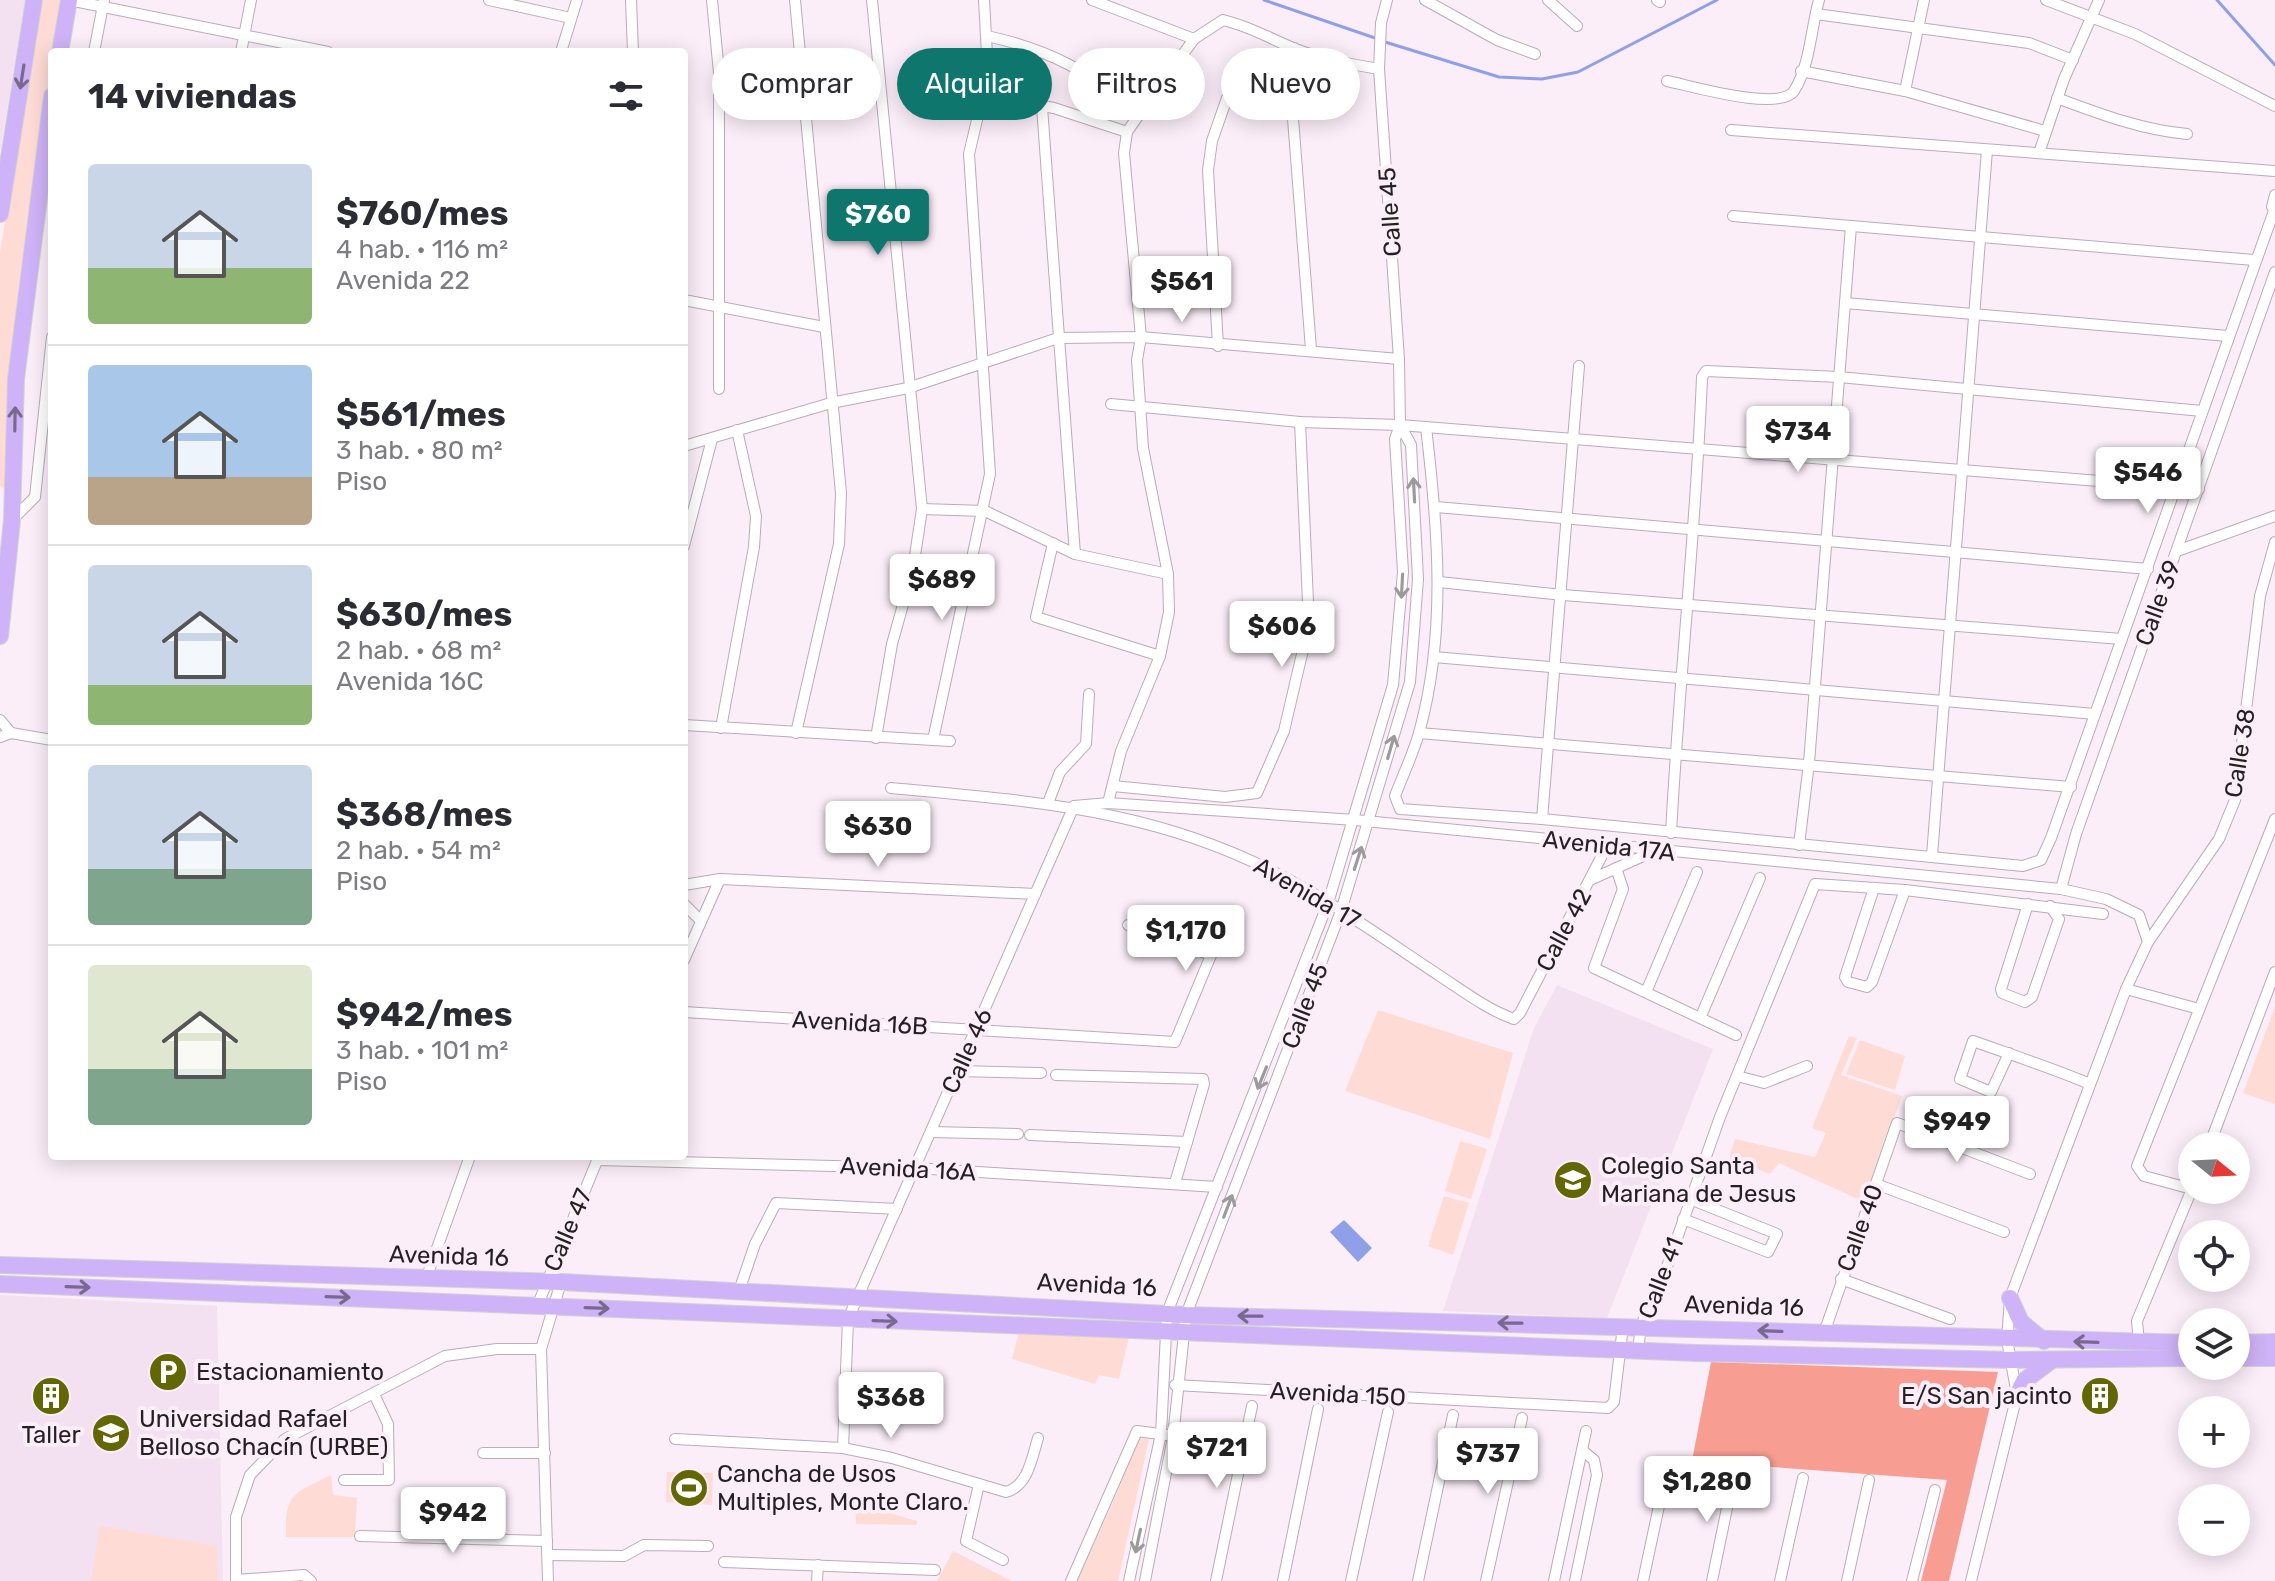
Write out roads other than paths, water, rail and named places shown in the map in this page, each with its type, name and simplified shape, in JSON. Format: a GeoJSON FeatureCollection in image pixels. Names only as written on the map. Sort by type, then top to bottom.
{"type":"FeatureCollection","features":[{"type":"Feature","properties":{"kind":"highway"},"geometry":{"type":"LineString","coordinates":[[0,214],[34,0]]}},
{"type":"Feature","properties":{"kind":"highway"},"geometry":{"type":"LineString","coordinates":[[61,48],[69,0]]}},
{"type":"Feature","properties":{"kind":"highway"},"geometry":{"type":"LineString","coordinates":[[0,636],[12,520],[16,379],[48,127]]}},
{"type":"Feature","properties":{"kind":"highway"},"geometry":{"type":"LineString","coordinates":[[0,496],[12,520]]}},
{"type":"Feature","properties":{"kind":"highway","name":"Avenida 16"},"geometry":{"type":"LineString","coordinates":[[0,1265],[553,1282],[1186,1315],[2178,1343]]}},
{"type":"Feature","properties":{"kind":"highway","name":"Avenida 16"},"geometry":{"type":"LineString","coordinates":[[0,1284],[1629,1350],[2012,1360],[2178,1358]]}},
{"type":"Feature","properties":{"kind":"highway"},"geometry":{"type":"LineString","coordinates":[[2010,1298],[2021,1322],[2044,1341]]}},
{"type":"Feature","properties":{"kind":"highway"},"geometry":{"type":"LineString","coordinates":[[2250,1343],[2275,1342]]}},
{"type":"Feature","properties":{"kind":"highway"},"geometry":{"type":"LineString","coordinates":[[2250,1358],[2275,1358]]}},
{"type":"Feature","properties":{"kind":"highway"},"geometry":{"type":"LineString","coordinates":[[2017,1395],[2024,1381],[2054,1359]]}},
{"type":"Feature","properties":{"kind":"street"},"geometry":{"type":"LineString","coordinates":[[69,0],[104,3],[310,48]]}},
{"type":"Feature","properties":{"kind":"street"},"geometry":{"type":"LineString","coordinates":[[242,48],[251,0]]}},
{"type":"Feature","properties":{"kind":"street"},"geometry":{"type":"LineString","coordinates":[[489,0],[571,18]]}},
{"type":"Feature","properties":{"kind":"street"},"geometry":{"type":"LineString","coordinates":[[562,48],[577,0]]}},
{"type":"Feature","properties":{"kind":"street"},"geometry":{"type":"LineString","coordinates":[[631,0],[633,48]]}},
{"type":"Feature","properties":{"kind":"street"},"geometry":{"type":"LineString","coordinates":[[712,0],[719,73],[719,389]]}},
{"type":"Feature","properties":{"kind":"street"},"geometry":{"type":"LineString","coordinates":[[795,0],[841,493],[839,544],[796,733]]}},
{"type":"Feature","properties":{"kind":"street"},"geometry":{"type":"LineString","coordinates":[[872,0],[922,509],[913,569],[892,644],[876,738]]}},
{"type":"Feature","properties":{"kind":"street"},"geometry":{"type":"LineString","coordinates":[[984,0],[987,48]]}},
{"type":"Feature","properties":{"kind":"street"},"geometry":{"type":"LineString","coordinates":[[1092,0],[1194,39]]}},
{"type":"Feature","properties":{"kind":"street","name":"Calle 45"},"geometry":{"type":"LineString","coordinates":[[1129,1581],[1161,1434],[1167,1313],[1328,903],[1393,685],[1400,638],[1403,572],[1395,439],[1400,425],[1399,359],[1379,69],[1387,0]]}},
{"type":"Feature","properties":{"kind":"street"},"geometry":{"type":"LineString","coordinates":[[1425,0],[1497,40],[1535,54]]}},
{"type":"Feature","properties":{"kind":"street"},"geometry":{"type":"LineString","coordinates":[[1548,0],[1577,26]]}},
{"type":"Feature","properties":{"kind":"street"},"geometry":{"type":"LineString","coordinates":[[1667,81],[1766,101],[1784,100],[1794,91],[1801,71],[1819,0]]}},
{"type":"Feature","properties":{"kind":"street"},"geometry":{"type":"LineString","coordinates":[[1905,91],[1924,0]]}},
{"type":"Feature","properties":{"kind":"street"},"geometry":{"type":"LineString","coordinates":[[2046,0],[2092,16],[2275,106]]}},
{"type":"Feature","properties":{"kind":"street"},"geometry":{"type":"LineString","coordinates":[[2039,153],[2057,98],[2099,0]]}},
{"type":"Feature","properties":{"kind":"street"},"geometry":{"type":"LineString","coordinates":[[95,48],[104,3]]}},
{"type":"Feature","properties":{"kind":"street"},"geometry":{"type":"LineString","coordinates":[[1816,14],[2029,43],[2073,60]]}},
{"type":"Feature","properties":{"kind":"street"},"geometry":{"type":"LineString","coordinates":[[1188,48],[1194,39],[1223,20],[1250,27],[1294,48]]}},
{"type":"Feature","properties":{"kind":"street"},"geometry":{"type":"LineString","coordinates":[[987,36],[1047,52],[1068,62]]}},
{"type":"Feature","properties":{"kind":"street"},"geometry":{"type":"LineString","coordinates":[[1360,66],[1379,69]]}},
{"type":"Feature","properties":{"kind":"street"},"geometry":{"type":"LineString","coordinates":[[1801,71],[1905,91],[2045,131]]}},
{"type":"Feature","properties":{"kind":"street"},"geometry":{"type":"LineString","coordinates":[[2057,98],[2114,119],[2158,131],[2187,134]]}},
{"type":"Feature","properties":{"kind":"street"},"geometry":{"type":"LineString","coordinates":[[1052,110],[1127,132]]}},
{"type":"Feature","properties":{"kind":"street"},"geometry":{"type":"LineString","coordinates":[[1218,346],[1208,170],[1212,141],[1221,115]]}},
{"type":"Feature","properties":{"kind":"street"},"geometry":{"type":"LineString","coordinates":[[933,740],[985,511],[990,474],[969,154],[978,120]]}},
{"type":"Feature","properties":{"kind":"street"},"geometry":{"type":"LineString","coordinates":[[1043,120],[1075,554]]}},
{"type":"Feature","properties":{"kind":"street"},"geometry":{"type":"LineString","coordinates":[[1108,803],[1121,751],[1160,656],[1169,612],[1168,574],[1147,483],[1137,360],[1141,337],[1124,153],[1127,132],[1136,120]]}},
{"type":"Feature","properties":{"kind":"street"},"geometry":{"type":"LineString","coordinates":[[1293,120],[1311,349]]}},
{"type":"Feature","properties":{"kind":"street"},"geometry":{"type":"LineString","coordinates":[[1731,130],[2275,171]]}},
{"type":"Feature","properties":{"kind":"street"},"geometry":{"type":"LineString","coordinates":[[1932,856],[1987,150]]}},
{"type":"Feature","properties":{"kind":"street"},"geometry":{"type":"LineString","coordinates":[[1426,427],[1436,507],[1439,582],[1434,657],[1419,733],[1395,796],[1400,809],[1542,819],[2023,866],[2041,860],[2071,787],[2274,208],[2275,195]]}},
{"type":"Feature","properties":{"kind":"street"},"geometry":{"type":"LineString","coordinates":[[1733,216],[2254,260]]}},
{"type":"Feature","properties":{"kind":"street"},"geometry":{"type":"LineString","coordinates":[[1799,845],[1809,763],[1851,226]]}},
{"type":"Feature","properties":{"kind":"street","name":"Calle 39"},"geometry":{"type":"LineString","coordinates":[[2061,889],[2076,834],[2275,272]]}},
{"type":"Feature","properties":{"kind":"street"},"geometry":{"type":"LineString","coordinates":[[688,301],[824,327]]}},
{"type":"Feature","properties":{"kind":"street"},"geometry":{"type":"LineString","coordinates":[[1845,303],[2228,336]]}},
{"type":"Feature","properties":{"kind":"street"},"geometry":{"type":"LineString","coordinates":[[688,445],[831,403],[908,388],[1058,338],[1141,337],[1218,346],[1311,349],[1399,359]]}},
{"type":"Feature","properties":{"kind":"street"},"geometry":{"type":"LineString","coordinates":[[1542,819],[1557,669],[1579,366]]}},
{"type":"Feature","properties":{"kind":"street"},"geometry":{"type":"LineString","coordinates":[[1671,833],[1686,604],[1695,531],[1702,377],[1706,371],[1839,377],[2202,411]]}},
{"type":"Feature","properties":{"kind":"street"},"geometry":{"type":"LineString","coordinates":[[1111,404],[1300,422],[1400,425],[2199,489]]}},
{"type":"Feature","properties":{"kind":"street"},"geometry":{"type":"LineString","coordinates":[[12,520],[35,497],[48,409]]}},
{"type":"Feature","properties":{"kind":"street"},"geometry":{"type":"LineString","coordinates":[[1113,786],[1225,797],[1257,793],[1284,731],[1309,624],[1300,422]]}},
{"type":"Feature","properties":{"kind":"street","name":"Calle 45"},"geometry":{"type":"LineString","coordinates":[[1145,1581],[1173,1437],[1186,1315],[1341,911],[1410,682],[1418,608],[1411,445],[1400,425]]}},
{"type":"Feature","properties":{"kind":"street"},"geometry":{"type":"LineString","coordinates":[[721,728],[754,547],[756,516],[737,430]]}},
{"type":"Feature","properties":{"kind":"street"},"geometry":{"type":"LineString","coordinates":[[688,531],[712,439]]}},
{"type":"Feature","properties":{"kind":"street"},"geometry":{"type":"LineString","coordinates":[[1436,507],[2148,569]]}},
{"type":"Feature","properties":{"kind":"street"},"geometry":{"type":"LineString","coordinates":[[922,509],[985,511],[1075,554],[1168,574]]}},
{"type":"Feature","properties":{"kind":"street"},"geometry":{"type":"LineString","coordinates":[[2177,551],[2275,516]]}},
{"type":"Feature","properties":{"kind":"street","name":"Calle 38"},"geometry":{"type":"LineString","coordinates":[[2017,1395],[2007,1340],[2010,1298],[2126,989],[2148,942],[2219,839],[2235,800],[2260,596],[2275,542]]}},
{"type":"Feature","properties":{"kind":"street"},"geometry":{"type":"LineString","coordinates":[[1053,543],[1036,617],[1160,656]]}},
{"type":"Feature","properties":{"kind":"street"},"geometry":{"type":"LineString","coordinates":[[1439,582],[1563,595],[2122,639]]}},
{"type":"Feature","properties":{"kind":"street"},"geometry":{"type":"LineString","coordinates":[[1434,657],[2095,714]]}},
{"type":"Feature","properties":{"kind":"street"},"geometry":{"type":"LineString","coordinates":[[1048,803],[1060,772],[1086,744],[1089,694]]}},
{"type":"Feature","properties":{"kind":"street"},"geometry":{"type":"LineString","coordinates":[[0,720],[5,735],[48,740]]}},
{"type":"Feature","properties":{"kind":"street"},"geometry":{"type":"LineString","coordinates":[[688,725],[950,741]]}},
{"type":"Feature","properties":{"kind":"street"},"geometry":{"type":"LineString","coordinates":[[1419,733],[2071,787]]}},
{"type":"Feature","properties":{"kind":"street"},"geometry":{"type":"LineString","coordinates":[[891,788],[1074,806]]}},
{"type":"Feature","properties":{"kind":"street","name":"Avenida 17A"},"geometry":{"type":"LineString","coordinates":[[1074,806],[1108,803],[1355,820],[2061,889],[2106,899],[2139,915],[2148,942]]}},
{"type":"Feature","properties":{"kind":"street","name":"Calle 46"},"geometry":{"type":"LineString","coordinates":[[848,1319],[1074,806]]}},
{"type":"Feature","properties":{"kind":"street","name":"Avenida 17"},"geometry":{"type":"LineString","coordinates":[[1074,806],[1152,823],[1256,862],[1328,903],[1511,1018],[1520,1013]]}},
{"type":"Feature","properties":{"kind":"street"},"geometry":{"type":"LineString","coordinates":[[2178,1185],[2144,1176],[2137,1166],[2275,819]]}},
{"type":"Feature","properties":{"kind":"street","name":"Calle 42"},"geometry":{"type":"LineString","coordinates":[[1520,1013],[1607,846]]}},
{"type":"Feature","properties":{"kind":"street"},"geometry":{"type":"LineString","coordinates":[[1590,880],[1654,851]]}},
{"type":"Feature","properties":{"kind":"street"},"geometry":{"type":"LineString","coordinates":[[1616,868],[1623,889],[1594,968],[1736,1035]]}},
{"type":"Feature","properties":{"kind":"street"},"geometry":{"type":"LineString","coordinates":[[1646,992],[1697,872]]}},
{"type":"Feature","properties":{"kind":"street"},"geometry":{"type":"LineString","coordinates":[[1701,1016],[1760,878]]}},
{"type":"Feature","properties":{"kind":"street"},"geometry":{"type":"LineString","coordinates":[[688,884],[720,879],[1035,894]]}},
{"type":"Feature","properties":{"kind":"street"},"geometry":{"type":"LineString","coordinates":[[688,951],[720,879]]}},
{"type":"Feature","properties":{"kind":"street","name":"Calle 41"},"geometry":{"type":"LineString","coordinates":[[1629,1350],[1815,884],[1874,888]]}},
{"type":"Feature","properties":{"kind":"street"},"geometry":{"type":"LineString","coordinates":[[1905,890],[1872,982],[1867,987],[1848,982],[1845,973],[1874,888],[1905,890],[2050,906],[2103,914]]}},
{"type":"Feature","properties":{"kind":"street"},"geometry":{"type":"LineString","coordinates":[[2028,904],[2001,989],[2002,993],[2025,1002],[2032,997],[2059,919],[2050,906]]}},
{"type":"Feature","properties":{"kind":"street"},"geometry":{"type":"LineString","coordinates":[[688,908],[701,921]]}},
{"type":"Feature","properties":{"kind":"street"},"geometry":{"type":"LineString","coordinates":[[1128,925],[1211,955],[1226,919]]}},
{"type":"Feature","properties":{"kind":"street","name":"Avenida 16B"},"geometry":{"type":"LineString","coordinates":[[688,1012],[1170,1042],[1179,1039],[1211,955]]}},
{"type":"Feature","properties":{"kind":"street"},"geometry":{"type":"LineString","coordinates":[[2214,1132],[2275,972]]}},
{"type":"Feature","properties":{"kind":"street"},"geometry":{"type":"LineString","coordinates":[[2126,989],[2199,1009]]}},
{"type":"Feature","properties":{"kind":"street"},"geometry":{"type":"LineString","coordinates":[[2009,1053],[1991,1092],[1960,1079],[1973,1041],[2009,1053],[2090,1084]]}},
{"type":"Feature","properties":{"kind":"street"},"geometry":{"type":"LineString","coordinates":[[1737,1076],[1764,1083],[1807,1066]]}},
{"type":"Feature","properties":{"kind":"street"},"geometry":{"type":"LineString","coordinates":[[958,1071],[1041,1073]]}},
{"type":"Feature","properties":{"kind":"street"},"geometry":{"type":"LineString","coordinates":[[1056,1075],[1203,1079],[1175,1183]]}},
{"type":"Feature","properties":{"kind":"street","name":"Calle 40"},"geometry":{"type":"LineString","coordinates":[[1824,1333],[1897,1123],[2030,1174]]}},
{"type":"Feature","properties":{"kind":"street"},"geometry":{"type":"LineString","coordinates":[[931,1132],[1018,1134]]}},
{"type":"Feature","properties":{"kind":"street"},"geometry":{"type":"LineString","coordinates":[[1030,1135],[1187,1142]]}},
{"type":"Feature","properties":{"kind":"street"},"geometry":{"type":"LineString","coordinates":[[426,1279],[469,1160]]}},
{"type":"Feature","properties":{"kind":"street","name":"Calle 47"},"geometry":{"type":"LineString","coordinates":[[538,1304],[553,1282],[597,1160]]}},
{"type":"Feature","properties":{"kind":"street","name":"Avenida 16A"},"geometry":{"type":"LineString","coordinates":[[661,1160],[915,1168],[1217,1187]]}},
{"type":"Feature","properties":{"kind":"street"},"geometry":{"type":"LineString","coordinates":[[1876,1184],[2004,1232]]}},
{"type":"Feature","properties":{"kind":"street"},"geometry":{"type":"LineString","coordinates":[[1683,1219],[1771,1251],[1776,1232],[1690,1199]]}},
{"type":"Feature","properties":{"kind":"street"},"geometry":{"type":"LineString","coordinates":[[739,1291],[755,1244],[776,1203],[897,1209]]}},
{"type":"Feature","properties":{"kind":"street"},"geometry":{"type":"LineString","coordinates":[[2139,1343],[2137,1321],[2186,1204]]}},
{"type":"Feature","properties":{"kind":"street"},"geometry":{"type":"LineString","coordinates":[[1733,1238],[1742,1218]]}},
{"type":"Feature","properties":{"kind":"street"},"geometry":{"type":"LineString","coordinates":[[1841,1279],[1950,1319]]}},
{"type":"Feature","properties":{"kind":"street"},"geometry":{"type":"LineString","coordinates":[[548,1581],[541,1349],[556,1306],[553,1282]]}},
{"type":"Feature","properties":{"kind":"street"},"geometry":{"type":"LineString","coordinates":[[843,1448],[848,1319]]}},
{"type":"Feature","properties":{"kind":"street"},"geometry":{"type":"LineString","coordinates":[[1623,1326],[1629,1350]]}},
{"type":"Feature","properties":{"kind":"street"},"geometry":{"type":"LineString","coordinates":[[311,1581],[304,1575],[236,1581],[236,1517],[250,1475],[285,1439],[445,1356],[497,1349],[541,1349]]}},
{"type":"Feature","properties":{"kind":"street","name":"Avenida 15O"},"geometry":{"type":"LineString","coordinates":[[1163,1384],[1608,1408],[1614,1402],[1629,1350]]}},
{"type":"Feature","properties":{"kind":"street"},"geometry":{"type":"LineString","coordinates":[[344,1480],[389,1480],[388,1424],[374,1394]]}},
{"type":"Feature","properties":{"kind":"street"},"geometry":{"type":"LineString","coordinates":[[1971,1581],[2017,1395]]}},
{"type":"Feature","properties":{"kind":"street"},"geometry":{"type":"LineString","coordinates":[[1216,1581],[1252,1406]]}},
{"type":"Feature","properties":{"kind":"street"},"geometry":{"type":"LineString","coordinates":[[1283,1581],[1318,1409]]}},
{"type":"Feature","properties":{"kind":"street"},"geometry":{"type":"LineString","coordinates":[[1351,1581],[1388,1412]]}},
{"type":"Feature","properties":{"kind":"street"},"geometry":{"type":"LineString","coordinates":[[1418,1581],[1453,1415]]}},
{"type":"Feature","properties":{"kind":"street"},"geometry":{"type":"LineString","coordinates":[[1486,1581],[1522,1418]]}},
{"type":"Feature","properties":{"kind":"street"},"geometry":{"type":"LineString","coordinates":[[1071,1581],[1107,1505],[1135,1434],[1140,1431],[1173,1437]]}},
{"type":"Feature","properties":{"kind":"street"},"geometry":{"type":"LineString","coordinates":[[1554,1581],[1586,1431]]}},
{"type":"Feature","properties":{"kind":"street"},"geometry":{"type":"LineString","coordinates":[[675,1439],[843,1448],[892,1458],[1006,1492],[1019,1485],[1028,1472],[1038,1438]]}},
{"type":"Feature","properties":{"kind":"street"},"geometry":{"type":"LineString","coordinates":[[1575,1581],[1597,1475],[1594,1460],[1583,1451]]}},
{"type":"Feature","properties":{"kind":"street"},"geometry":{"type":"LineString","coordinates":[[483,1453],[545,1453]]}},
{"type":"Feature","properties":{"kind":"street"},"geometry":{"type":"LineString","coordinates":[[1643,1581],[1666,1473]]}},
{"type":"Feature","properties":{"kind":"street"},"geometry":{"type":"LineString","coordinates":[[1712,1581],[1734,1474]]}},
{"type":"Feature","properties":{"kind":"street"},"geometry":{"type":"LineString","coordinates":[[1780,1581],[1803,1478]]}},
{"type":"Feature","properties":{"kind":"street"},"geometry":{"type":"LineString","coordinates":[[1847,1581],[1869,1480]]}},
{"type":"Feature","properties":{"kind":"street"},"geometry":{"type":"LineString","coordinates":[[979,1484],[966,1541],[1003,1560]]}},
{"type":"Feature","properties":{"kind":"street"},"geometry":{"type":"LineString","coordinates":[[1912,1581],[1935,1490]]}},
{"type":"Feature","properties":{"kind":"street"},"geometry":{"type":"LineString","coordinates":[[360,1536],[547,1541]]}},
{"type":"Feature","properties":{"kind":"street"},"geometry":{"type":"LineString","coordinates":[[548,1555],[624,1556],[644,1545],[708,1546]]}},
{"type":"Feature","properties":{"kind":"street"},"geometry":{"type":"LineString","coordinates":[[1559,1561],[1578,1565]]}},
{"type":"Feature","properties":{"kind":"street"},"geometry":{"type":"LineString","coordinates":[[724,1562],[935,1570]]}},
{"type":"Feature","properties":{"kind":"street"},"geometry":{"type":"LineString","coordinates":[[817,1581],[818,1565]]}},
{"type":"Feature","properties":{"kind":"water"},"geometry":{"type":"Polygon","coordinates":[[[1344,1220],[1372,1248],[1358,1262],[1330,1232],[1344,1220]]]}},
{"type":"Feature","properties":{"kind":"waterway"},"geometry":{"type":"LineString","coordinates":[[1264,0],[1378,39]]}},
{"type":"Feature","properties":{"kind":"waterway"},"geometry":{"type":"LineString","coordinates":[[1385,42],[1499,77],[1542,79],[1578,72],[1717,0]]}},
{"type":"Feature","properties":{"kind":"waterway"},"geometry":{"type":"LineString","coordinates":[[2217,0],[2275,65]]}},
{"type":"Feature","properties":{"kind":"place","name":"Colegio Santa Mariana de Jesus"},"geometry":{"type":"Point","coordinates":[1573,1180]}},
{"type":"Feature","properties":{"kind":"place","name":"Estacionamiento"},"geometry":{"type":"Point","coordinates":[168,1372]}},
{"type":"Feature","properties":{"kind":"place","name":"Taller"},"geometry":{"type":"Point","coordinates":[51,1396]}},
{"type":"Feature","properties":{"kind":"place","name":"E/S San jacinto"},"geometry":{"type":"Point","coordinates":[2100,1396]}},
{"type":"Feature","properties":{"kind":"place","name":"Universidad Rafael Belloso Chacín (URBE)"},"geometry":{"type":"Point","coordinates":[111,1433]}},
{"type":"Feature","properties":{"kind":"place","name":"Cancha de Usos Multiples, Monte Claro."},"geometry":{"type":"Point","coordinates":[689,1488]}}]}
